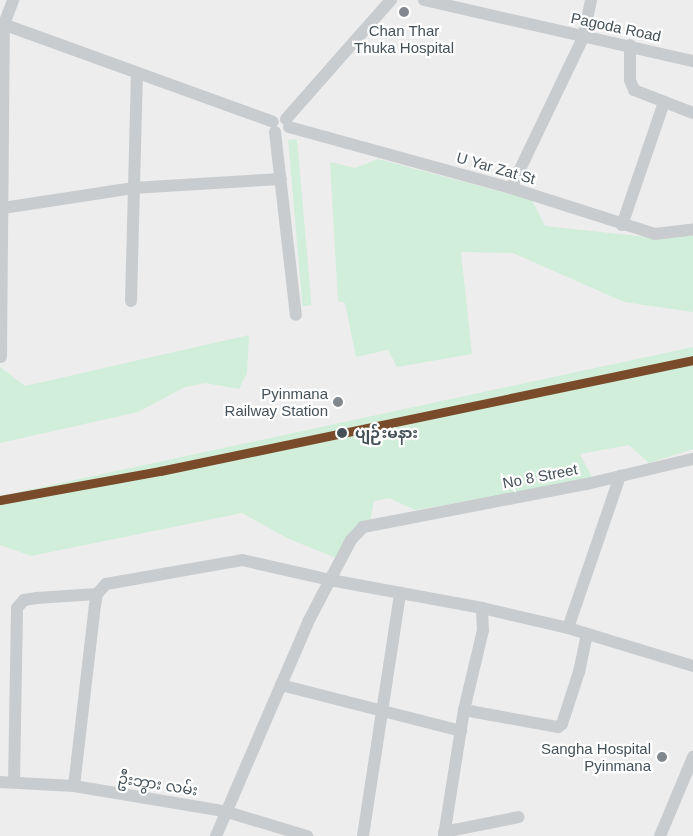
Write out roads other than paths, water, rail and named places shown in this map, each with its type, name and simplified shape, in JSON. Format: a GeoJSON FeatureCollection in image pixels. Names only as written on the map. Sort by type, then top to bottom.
{"type":"FeatureCollection","features":[{"type":"Feature","properties":{"kind":"street"},"geometry":{"type":"LineString","coordinates":[[1,357],[3,208],[2,23],[13,0]]}},
{"type":"Feature","properties":{"kind":"street"},"geometry":{"type":"LineString","coordinates":[[296,315],[274,127],[279,117],[287,123],[391,0]]}},
{"type":"Feature","properties":{"kind":"street","name":"Pagoda Road"},"geometry":{"type":"LineString","coordinates":[[424,0],[445,2],[583,38],[630,45],[693,61]]}},
{"type":"Feature","properties":{"kind":"street"},"geometry":{"type":"LineString","coordinates":[[511,188],[583,38],[590,0]]}},
{"type":"Feature","properties":{"kind":"street"},"geometry":{"type":"LineString","coordinates":[[2,23],[274,127]]}},
{"type":"Feature","properties":{"kind":"street"},"geometry":{"type":"LineString","coordinates":[[630,45],[630,80],[634,90],[693,113]]}},
{"type":"Feature","properties":{"kind":"street"},"geometry":{"type":"LineString","coordinates":[[131,301],[137,74]]}},
{"type":"Feature","properties":{"kind":"street"},"geometry":{"type":"LineString","coordinates":[[622,225],[664,102]]}},
{"type":"Feature","properties":{"kind":"street","name":"U Yar Zat St"},"geometry":{"type":"LineString","coordinates":[[287,123],[511,188],[655,234],[693,229]]}},
{"type":"Feature","properties":{"kind":"street"},"geometry":{"type":"LineString","coordinates":[[3,208],[133,188],[281,178]]}},
{"type":"Feature","properties":{"kind":"street","name":"No 8 Street"},"geometry":{"type":"LineString","coordinates":[[216,836],[224,811],[281,685],[330,580],[357,532],[375,524],[620,476],[693,458]]}},
{"type":"Feature","properties":{"kind":"street"},"geometry":{"type":"LineString","coordinates":[[568,628],[620,476]]}},
{"type":"Feature","properties":{"kind":"street"},"geometry":{"type":"LineString","coordinates":[[74,786],[97,594],[106,584],[226,561],[249,561],[330,580],[482,608],[568,628],[693,666]]}},
{"type":"Feature","properties":{"kind":"street"},"geometry":{"type":"LineString","coordinates":[[363,836],[384,712],[400,593]]}},
{"type":"Feature","properties":{"kind":"street"},"geometry":{"type":"LineString","coordinates":[[14,782],[17,608],[24,600],[97,594]]}},
{"type":"Feature","properties":{"kind":"street"},"geometry":{"type":"LineString","coordinates":[[482,608],[484,630],[464,710],[444,834],[519,817]]}},
{"type":"Feature","properties":{"kind":"street"},"geometry":{"type":"LineString","coordinates":[[464,710],[558,727],[562,724],[580,672],[588,634]]}},
{"type":"Feature","properties":{"kind":"street"},"geometry":{"type":"LineString","coordinates":[[281,685],[461,731]]}},
{"type":"Feature","properties":{"kind":"street"},"geometry":{"type":"LineString","coordinates":[[660,836],[693,757]]}},
{"type":"Feature","properties":{"kind":"street","name":"ဦးဘွား လမ်း"},"geometry":{"type":"LineString","coordinates":[[0,782],[74,786],[224,811],[307,836]]}},
{"type":"Feature","properties":{"kind":"place","name":"Chan Thar Thuka Hospital"},"geometry":{"type":"Point","coordinates":[404,12]}},
{"type":"Feature","properties":{"kind":"place","name":"Pyinmana Railway Station"},"geometry":{"type":"Point","coordinates":[338,402]}},
{"type":"Feature","properties":{"kind":"place","name":"ပျဉ်းမနား"},"geometry":{"type":"Point","coordinates":[342,433]}},
{"type":"Feature","properties":{"kind":"place","name":"Sangha Hospital Pyinmana"},"geometry":{"type":"Point","coordinates":[662,757]}}]}
